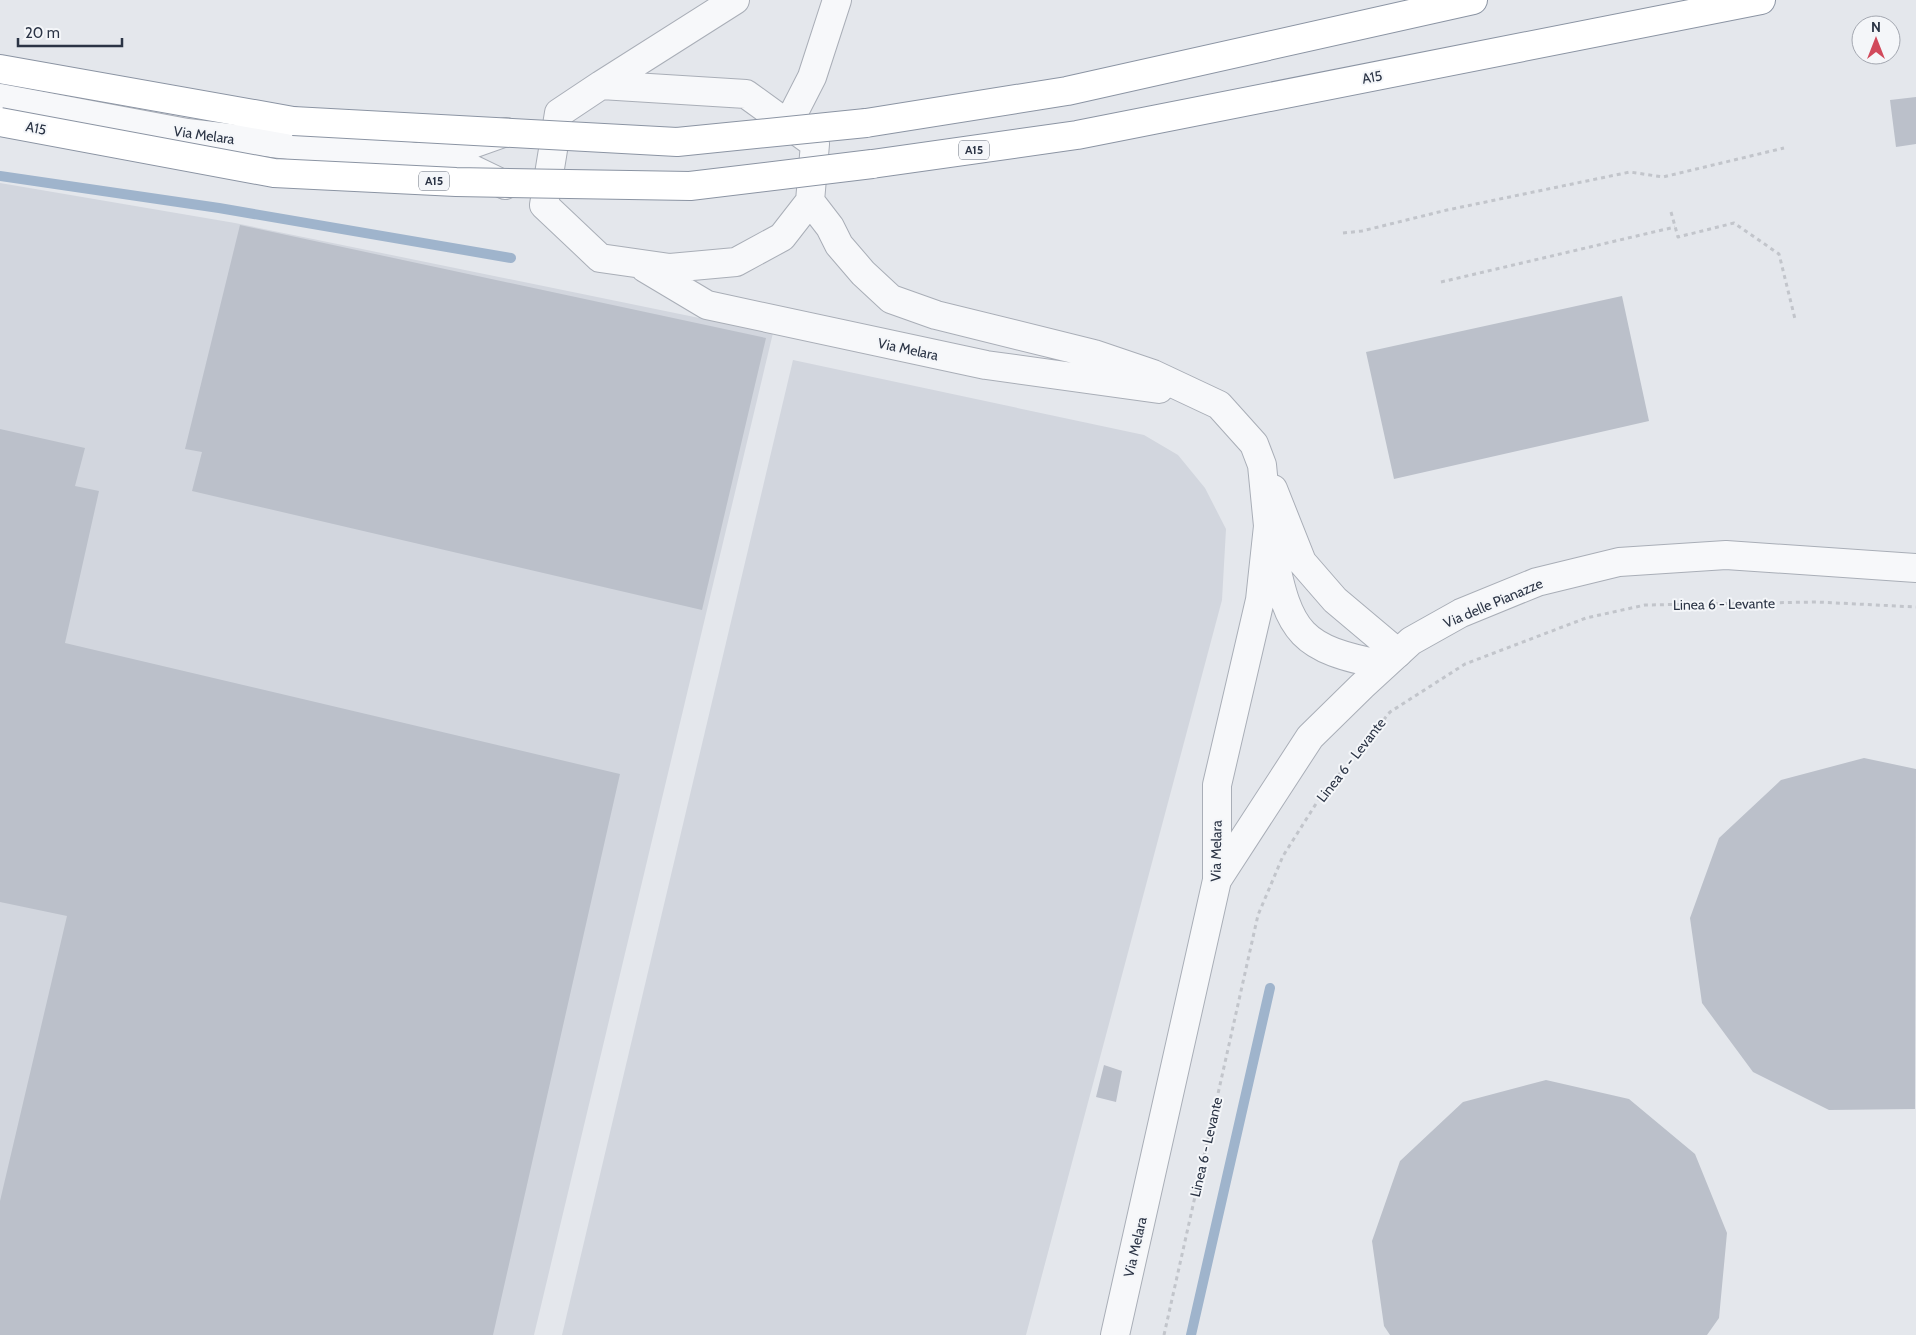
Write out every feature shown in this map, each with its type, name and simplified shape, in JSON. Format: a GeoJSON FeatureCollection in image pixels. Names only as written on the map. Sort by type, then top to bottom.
{"type":"FeatureCollection","features":[{"type":"Feature","properties":{"kind":"highway"},"geometry":{"type":"LineString","coordinates":[[0,69],[293,121],[678,142],[866,123],[1067,91],[1473,0]]}},
{"type":"Feature","properties":{"kind":"highway","name":"A15"},"geometry":{"type":"LineString","coordinates":[[0,122],[274,173],[437,181],[690,186],[872,164],[1076,135],[1761,0]]}},
{"type":"Feature","properties":{"kind":"street","name":"Via Melara"},"geometry":{"type":"LineString","coordinates":[[410,156],[472,144],[559,113],[735,0]]}},
{"type":"Feature","properties":{"kind":"street"},"geometry":{"type":"LineString","coordinates":[[788,124],[812,78],[837,0]]}},
{"type":"Feature","properties":{"kind":"street"},"geometry":{"type":"LineString","coordinates":[[601,85],[746,94],[815,144],[810,201]]}},
{"type":"Feature","properties":{"kind":"street","name":"Via Melara"},"geometry":{"type":"LineString","coordinates":[[0,98],[188,133],[314,148],[410,156],[468,167],[544,205],[600,258],[637,264],[670,268],[736,262],[782,236],[810,201],[830,227],[839,245],[863,273],[891,299],[936,315],[1094,354],[1153,374],[1192,394],[1219,405],[1238,424],[1254,444],[1262,465],[1268,526],[1260,600],[1217,785],[1217,880],[1115,1335]]}},
{"type":"Feature","properties":{"kind":"street"},"geometry":{"type":"LineString","coordinates":[[544,205],[559,113]]}},
{"type":"Feature","properties":{"kind":"street","name":"Via Melara"},"geometry":{"type":"LineString","coordinates":[[637,264],[707,305],[986,364],[1192,394]]}},
{"type":"Feature","properties":{"kind":"street"},"geometry":{"type":"LineString","coordinates":[[1262,465],[1302,562],[1391,659]]}},
{"type":"Feature","properties":{"kind":"street"},"geometry":{"type":"LineString","coordinates":[[1268,526],[1281,592],[1298,628],[1312,641],[1344,657],[1391,659]]}},
{"type":"Feature","properties":{"kind":"street","name":"Via delle Pianazze"},"geometry":{"type":"LineString","coordinates":[[1217,880],[1310,737],[1411,641],[1469,610],[1537,582],[1619,562],[1726,555],[1916,568]]}},
{"type":"Feature","properties":{"kind":"path"},"geometry":{"type":"LineString","coordinates":[[1343,232],[1362,231],[1446,210],[1630,172],[1663,177],[1784,148]]}},
{"type":"Feature","properties":{"kind":"path"},"geometry":{"type":"LineString","coordinates":[[1671,212],[1678,237],[1734,223],[1779,254],[1795,319]]}},
{"type":"Feature","properties":{"kind":"path"},"geometry":{"type":"LineString","coordinates":[[1441,282],[1675,227]]}},
{"type":"Feature","properties":{"kind":"path","name":"Linea 6 - Levante"},"geometry":{"type":"LineString","coordinates":[[1164,1335],[1258,915],[1288,848],[1320,799],[1390,712],[1465,664],[1586,618],[1637,607],[1817,602],[1916,607]]}},
{"type":"Feature","properties":{"kind":"shaded area"},"geometry":{"type":"Polygon","coordinates":[[[0,183],[235,223],[773,333],[534,1335],[0,1335],[0,183]]]}},
{"type":"Feature","properties":{"kind":"shaded area"},"geometry":{"type":"Polygon","coordinates":[[[793,360],[1144,435],[1178,455],[1205,488],[1226,529],[1222,600],[1026,1335],[562,1335],[793,360]]]}},
{"type":"Feature","properties":{"kind":"building"},"geometry":{"type":"Polygon","coordinates":[[[1916,97],[1916,144],[1896,147],[1890,100],[1916,97]]]}},
{"type":"Feature","properties":{"kind":"building"},"geometry":{"type":"Polygon","coordinates":[[[240,225],[766,338],[702,610],[192,491],[202,452],[185,449],[240,225]]]}},
{"type":"Feature","properties":{"kind":"building"},"geometry":{"type":"Polygon","coordinates":[[[1622,296],[1649,421],[1394,479],[1366,352],[1622,296]]]}},
{"type":"Feature","properties":{"kind":"building"},"geometry":{"type":"Polygon","coordinates":[[[0,429],[85,448],[75,486],[99,491],[65,643],[620,774],[493,1335],[0,1335],[0,1201],[67,916],[0,902],[0,429]]]}},
{"type":"Feature","properties":{"kind":"building"},"geometry":{"type":"Polygon","coordinates":[[[1864,758],[1916,769],[1915,1109],[1829,1110],[1753,1072],[1702,1003],[1690,918],[1719,838],[1781,780],[1864,758]]]}},
{"type":"Feature","properties":{"kind":"building"},"geometry":{"type":"Polygon","coordinates":[[[1104,1065],[1122,1071],[1116,1102],[1096,1097],[1104,1065]]]}},
{"type":"Feature","properties":{"kind":"building"},"geometry":{"type":"Polygon","coordinates":[[[1546,1080],[1629,1099],[1695,1154],[1727,1233],[1719,1318],[1707,1335],[1390,1335],[1384,1326],[1372,1241],[1400,1161],[1463,1102],[1546,1080]]]}},
{"type":"Feature","properties":{"kind":"waterway"},"geometry":{"type":"LineString","coordinates":[[0,176],[219,208],[511,258]]}},
{"type":"Feature","properties":{"kind":"waterway"},"geometry":{"type":"LineString","coordinates":[[1191,1335],[1270,988]]}}]}
